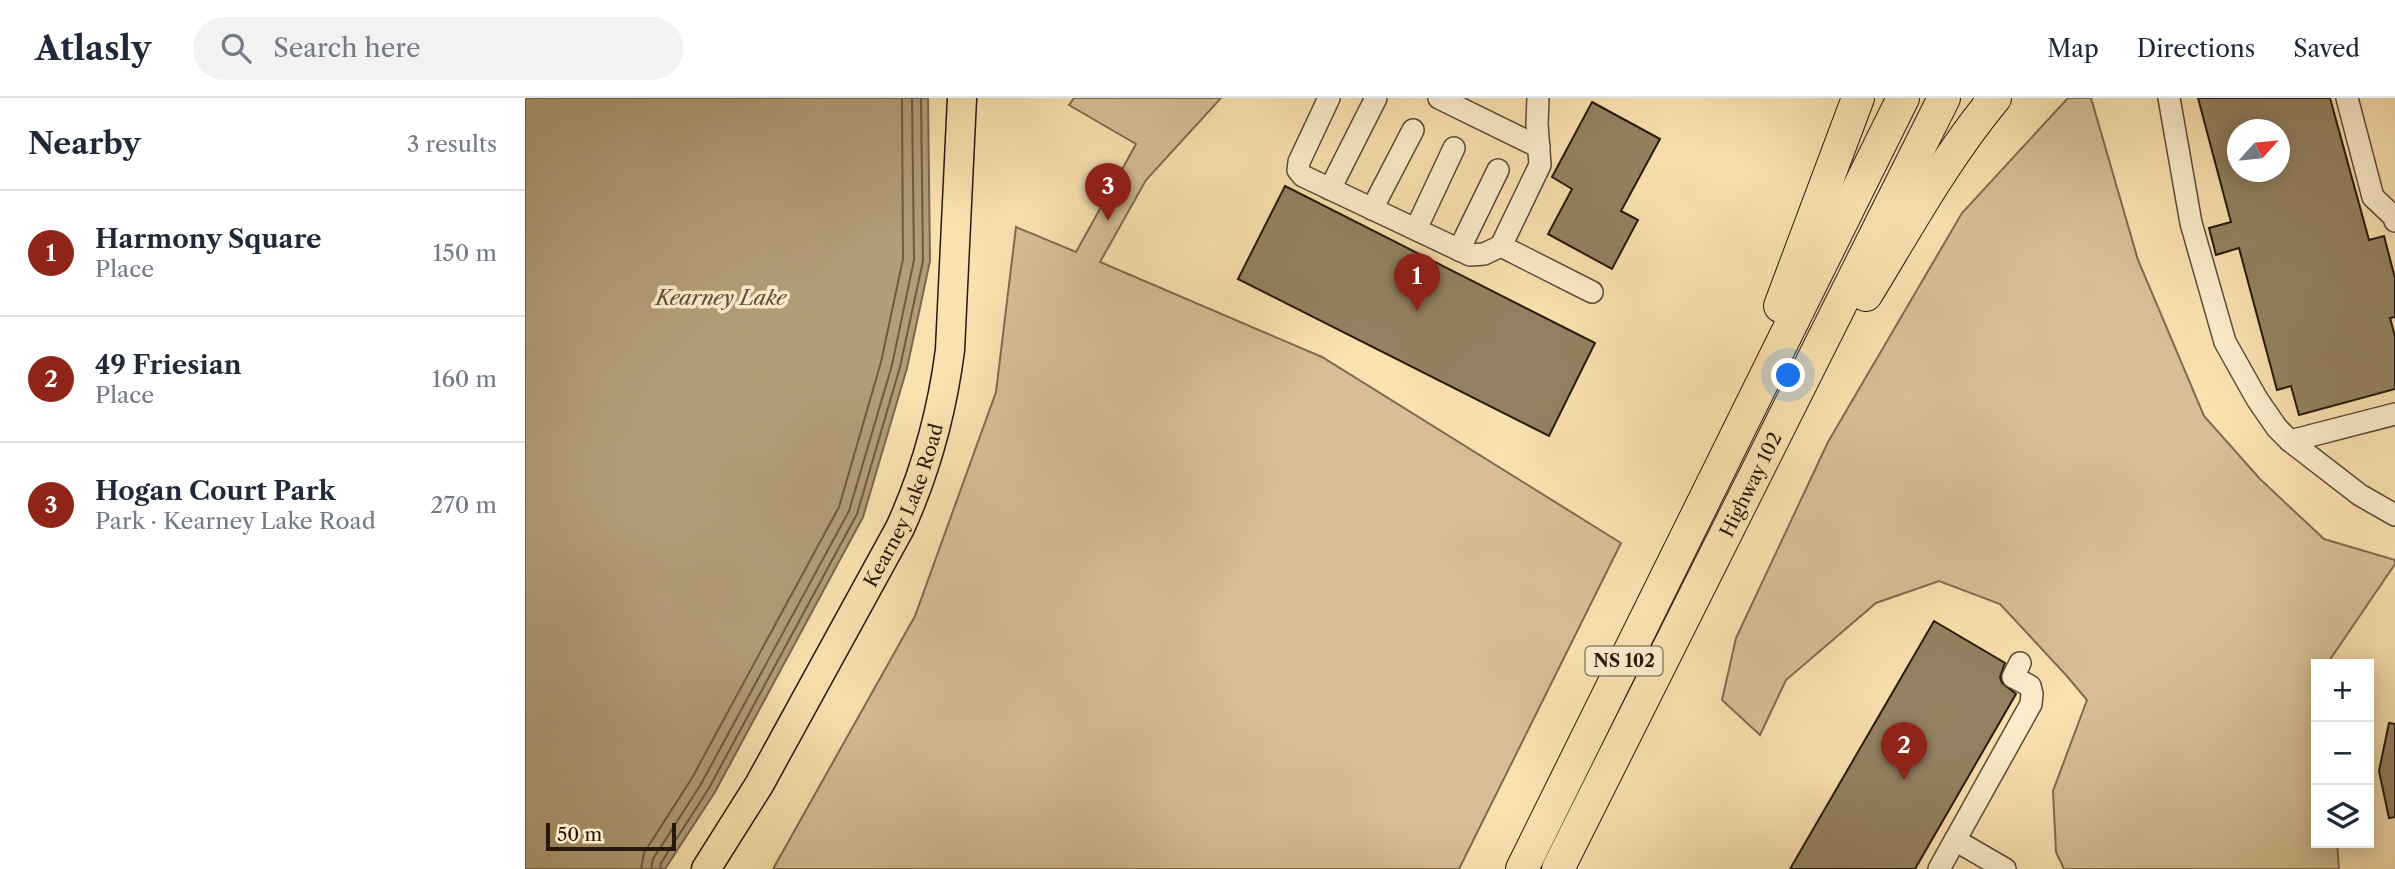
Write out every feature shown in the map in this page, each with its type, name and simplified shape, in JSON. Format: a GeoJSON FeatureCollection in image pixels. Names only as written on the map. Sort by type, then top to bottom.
{"type":"FeatureCollection","features":[{"type":"Feature","properties":{"kind":"highway"},"geometry":{"type":"LineString","coordinates":[[1727,452],[1858,98]]}},
{"type":"Feature","properties":{"kind":"highway","name":"Highway 102"},"geometry":{"type":"LineString","coordinates":[[1522,869],[1903,98]]}},
{"type":"Feature","properties":{"kind":"highway","name":"Highway 102"},"geometry":{"type":"LineString","coordinates":[[1558,869],[1944,98]]}},
{"type":"Feature","properties":{"kind":"highway"},"geometry":{"type":"LineString","coordinates":[[1759,469],[1941,173],[1995,98]]}},
{"type":"Feature","properties":{"kind":"main road","name":"Kearney Lake Road"},"geometry":{"type":"LineString","coordinates":[[706,869],[759,785],[900,528],[927,460],[946,387],[950,350],[962,98]]}},
{"type":"Feature","properties":{"kind":"lane"},"geometry":{"type":"LineString","coordinates":[[1329,98],[1299,162],[1299,170],[1310,180],[1470,255],[1484,254],[1501,246],[1541,164],[1537,124],[1538,98]]}},
{"type":"Feature","properties":{"kind":"lane"},"geometry":{"type":"LineString","coordinates":[[1330,189],[1376,98]]}},
{"type":"Feature","properties":{"kind":"lane"},"geometry":{"type":"LineString","coordinates":[[1439,98],[1539,147]]}},
{"type":"Feature","properties":{"kind":"lane"},"geometry":{"type":"LineString","coordinates":[[2169,98],[2190,223],[2225,342],[2257,399],[2277,428],[2360,495],[2395,515]]}},
{"type":"Feature","properties":{"kind":"lane"},"geometry":{"type":"LineString","coordinates":[[2347,98],[2373,197],[2395,221]]}},
{"type":"Feature","properties":{"kind":"lane"},"geometry":{"type":"LineString","coordinates":[[1372,209],[1413,130]]}},
{"type":"Feature","properties":{"kind":"lane"},"geometry":{"type":"LineString","coordinates":[[1416,229],[1454,149]]}},
{"type":"Feature","properties":{"kind":"lane"},"geometry":{"type":"LineString","coordinates":[[1459,250],[1498,170]]}},
{"type":"Feature","properties":{"kind":"lane"},"geometry":{"type":"LineString","coordinates":[[1501,246],[1592,292]]}},
{"type":"Feature","properties":{"kind":"lane"},"geometry":{"type":"LineString","coordinates":[[2290,441],[2395,414]]}},
{"type":"Feature","properties":{"kind":"lane"},"geometry":{"type":"LineString","coordinates":[[1939,869],[2031,704],[2030,686],[2013,677],[2021,663]]}},
{"type":"Feature","properties":{"kind":"lane"},"geometry":{"type":"LineString","coordinates":[[1955,840],[2005,869]]}},
{"type":"Feature","properties":{"kind":"shaded area"},"geometry":{"type":"Polygon","coordinates":[[[1074,98],[1221,98],[1146,180],[1100,262],[1322,357],[1621,543],[1459,869],[773,869],[915,616],[996,392],[1016,227],[1076,252],[1136,144],[1069,105],[1074,98]]]}},
{"type":"Feature","properties":{"kind":"shaded area"},"geometry":{"type":"Polygon","coordinates":[[[2068,98],[2091,98],[2138,260],[2204,416],[2260,479],[2324,539],[2395,560],[2395,564],[2330,659],[2311,659],[2311,848],[2337,848],[2339,869],[2064,869],[2056,852],[2053,791],[2087,700],[2000,604],[1939,581],[1876,603],[1786,680],[1760,735],[1722,700],[1736,638],[1828,442],[1962,213],[2068,98]]]}},
{"type":"Feature","properties":{"kind":"water","name":"Kearney Lake"},"geometry":{"type":"Polygon","coordinates":[[[525,98],[928,98],[930,261],[907,368],[863,517],[715,792],[665,869],[525,869],[525,98]]]}},
{"type":"Feature","properties":{"kind":"building"},"geometry":{"type":"Polygon","coordinates":[[[2198,98],[2330,98],[2369,240],[2384,236],[2395,278],[2395,317],[2390,318],[2395,336],[2395,389],[2299,415],[2291,386],[2277,390],[2239,248],[2216,255],[2209,228],[2231,222],[2198,98]]]}},
{"type":"Feature","properties":{"kind":"building"},"geometry":{"type":"Polygon","coordinates":[[[1592,102],[1660,139],[1621,211],[1638,220],[1612,269],[1548,234],[1572,189],[1552,177],[1592,102]]]}},
{"type":"Feature","properties":{"kind":"building"},"geometry":{"type":"Polygon","coordinates":[[[1285,186],[1595,343],[1549,436],[1238,279],[1285,186]]]}},
{"type":"Feature","properties":{"kind":"building"},"geometry":{"type":"Polygon","coordinates":[[[1934,621],[2005,663],[2000,677],[2002,683],[2016,694],[1915,869],[1790,869],[1934,621]]]}},
{"type":"Feature","properties":{"kind":"building"},"geometry":{"type":"Polygon","coordinates":[[[2389,723],[2395,724],[2395,817],[2389,818],[2379,771],[2389,723]]]}},
{"type":"Feature","properties":{"kind":"place","name":"Hogan Court Park"},"geometry":{"type":"Point","coordinates":[1108,221]}},
{"type":"Feature","properties":{"kind":"place","name":"Harmony Square"},"geometry":{"type":"Point","coordinates":[1417,311]}},
{"type":"Feature","properties":{"kind":"place","name":"49 Friesian"},"geometry":{"type":"Point","coordinates":[1904,780]}}]}
